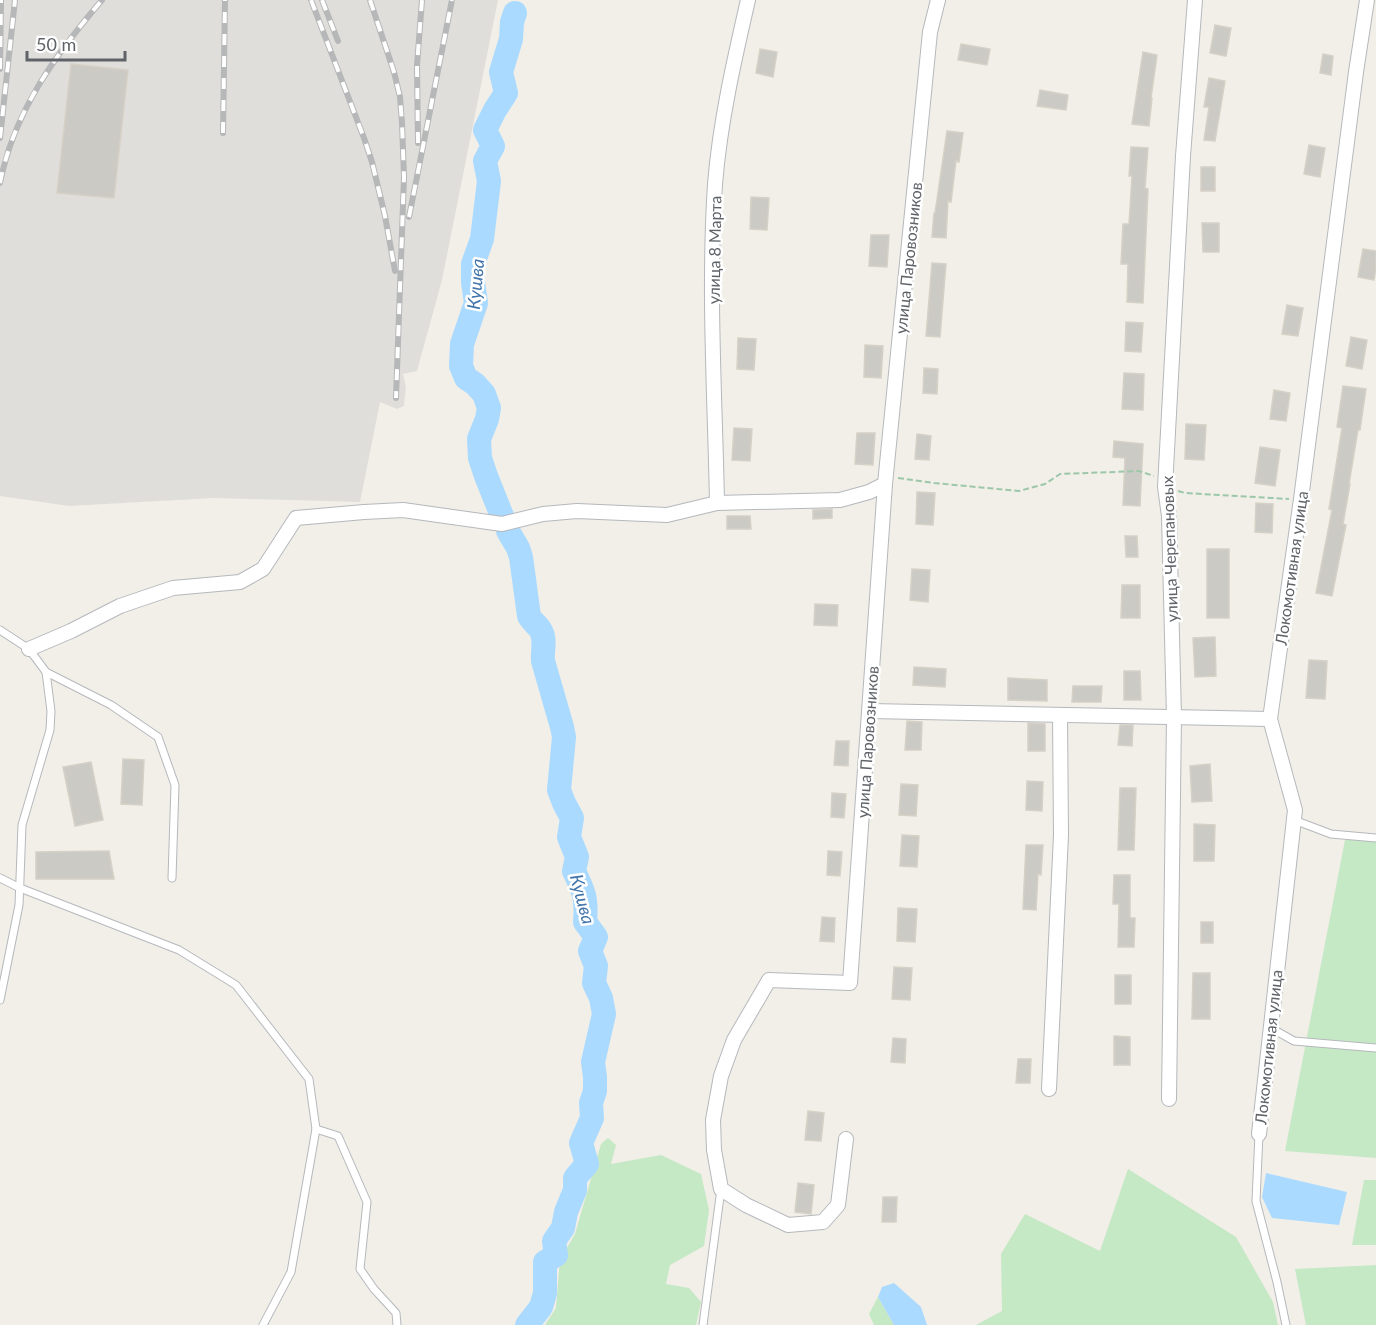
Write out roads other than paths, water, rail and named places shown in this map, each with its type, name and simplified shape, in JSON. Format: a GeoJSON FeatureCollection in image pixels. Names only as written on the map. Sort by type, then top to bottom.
{"type":"FeatureCollection","features":[{"type":"Feature","properties":{"kind":"street","name":"улица 8 Марта"},"geometry":{"type":"LineString","coordinates":[[717,503],[712,267],[716,182],[729,85],[748,0]]}},
{"type":"Feature","properties":{"kind":"street","name":"улица Паровозников"},"geometry":{"type":"LineString","coordinates":[[721,1189],[714,1150],[713,1120],[721,1076],[734,1040],[769,980],[850,983],[886,480],[930,33],[938,0]]}},
{"type":"Feature","properties":{"kind":"street","name":"улица Черепановых"},"geometry":{"type":"LineString","coordinates":[[1169,1099],[1174,717],[1169,516],[1165,487],[1183,156],[1195,0]]}},
{"type":"Feature","properties":{"kind":"street","name":"Локомотивная улица"},"geometry":{"type":"LineString","coordinates":[[1259,1134],[1295,810],[1270,719],[1367,0]]}},
{"type":"Feature","properties":{"kind":"street"},"geometry":{"type":"LineString","coordinates":[[29,649],[120,606],[172,588],[240,582],[263,569],[296,518],[404,510],[502,524],[543,514],[577,511],[667,515],[717,503],[840,500],[869,492],[886,480]]}},
{"type":"Feature","properties":{"kind":"street"},"geometry":{"type":"LineString","coordinates":[[870,711],[1270,719]]}},
{"type":"Feature","properties":{"kind":"street"},"geometry":{"type":"LineString","coordinates":[[1049,1089],[1061,835],[1060,715]]}},
{"type":"Feature","properties":{"kind":"street"},"geometry":{"type":"LineString","coordinates":[[721,1189],[746,1205],[788,1225],[823,1222],[838,1205],[846,1139]]}},
{"type":"Feature","properties":{"kind":"lane"},"geometry":{"type":"LineString","coordinates":[[0,630],[29,649],[46,672],[111,705],[158,737],[175,785],[172,878]]}},
{"type":"Feature","properties":{"kind":"lane"},"geometry":{"type":"LineString","coordinates":[[0,1000],[19,905],[22,825],[50,730],[51,711],[46,672]]}},
{"type":"Feature","properties":{"kind":"lane"},"geometry":{"type":"LineString","coordinates":[[1294,820],[1331,834],[1376,838]]}},
{"type":"Feature","properties":{"kind":"lane"},"geometry":{"type":"LineString","coordinates":[[0,879],[179,950],[236,985],[309,1079],[316,1129],[291,1272],[263,1325]]}},
{"type":"Feature","properties":{"kind":"lane"},"geometry":{"type":"LineString","coordinates":[[1271,1028],[1294,1041],[1376,1048]]}},
{"type":"Feature","properties":{"kind":"lane"},"geometry":{"type":"LineString","coordinates":[[316,1129],[338,1136],[367,1202],[360,1269],[396,1312],[398,1325]]}},
{"type":"Feature","properties":{"kind":"lane"},"geometry":{"type":"LineString","coordinates":[[1259,1134],[1256,1201],[1286,1325]]}},
{"type":"Feature","properties":{"kind":"lane"},"geometry":{"type":"LineString","coordinates":[[703,1325],[721,1189]]}},
{"type":"Feature","properties":{"kind":"water"},"geometry":{"type":"Polygon","coordinates":[[[1266,1173],[1347,1192],[1339,1225],[1272,1218],[1262,1197],[1266,1173]]]}},
{"type":"Feature","properties":{"kind":"water"},"geometry":{"type":"Polygon","coordinates":[[[894,1283],[921,1307],[927,1325],[894,1325],[878,1297],[882,1287],[894,1283]]]}},
{"type":"Feature","properties":{"kind":"waterway","name":"Кушва"},"geometry":{"type":"LineString","coordinates":[[502,516],[480,458],[479,439],[489,408],[484,394],[466,378],[461,366],[462,344],[476,303],[473,264],[482,239],[489,181],[485,161],[493,146],[485,130],[506,93],[501,72],[511,39],[515,13]]}},
{"type":"Feature","properties":{"kind":"waterway","name":"Кушва"},"geometry":{"type":"LineString","coordinates":[[508,531],[521,557],[529,616],[542,634],[543,661],[564,737],[559,790],[572,818],[569,837],[577,857],[574,871],[584,895],[585,922],[596,937],[590,951],[596,966],[594,983],[601,998],[604,1014],[593,1062],[595,1091],[591,1103],[592,1118],[581,1143],[587,1164],[575,1178],[575,1190],[566,1212],[563,1228],[554,1241],[556,1255],[545,1262],[545,1293],[541,1307],[527,1325]]}},
{"type":"Feature","properties":{"kind":"railway"},"geometry":{"type":"LineString","coordinates":[[0,69],[1,0]]}},
{"type":"Feature","properties":{"kind":"railway"},"geometry":{"type":"LineString","coordinates":[[0,138],[15,0]]}},
{"type":"Feature","properties":{"kind":"railway"},"geometry":{"type":"LineString","coordinates":[[0,183],[15,132],[26,108],[53,63],[102,0]]}},
{"type":"Feature","properties":{"kind":"railway"},"geometry":{"type":"LineString","coordinates":[[223,133],[225,0]]}},
{"type":"Feature","properties":{"kind":"railway"},"geometry":{"type":"LineString","coordinates":[[311,0],[372,162],[395,271]]}},
{"type":"Feature","properties":{"kind":"railway"},"geometry":{"type":"LineString","coordinates":[[322,0],[338,41]]}},
{"type":"Feature","properties":{"kind":"railway"},"geometry":{"type":"LineString","coordinates":[[370,0],[394,72],[400,97],[402,123],[404,177],[396,398]]}},
{"type":"Feature","properties":{"kind":"railway"},"geometry":{"type":"LineString","coordinates":[[418,143],[417,65],[422,0]]}},
{"type":"Feature","properties":{"kind":"railway"},"geometry":{"type":"LineString","coordinates":[[409,217],[452,0]]}}]}
